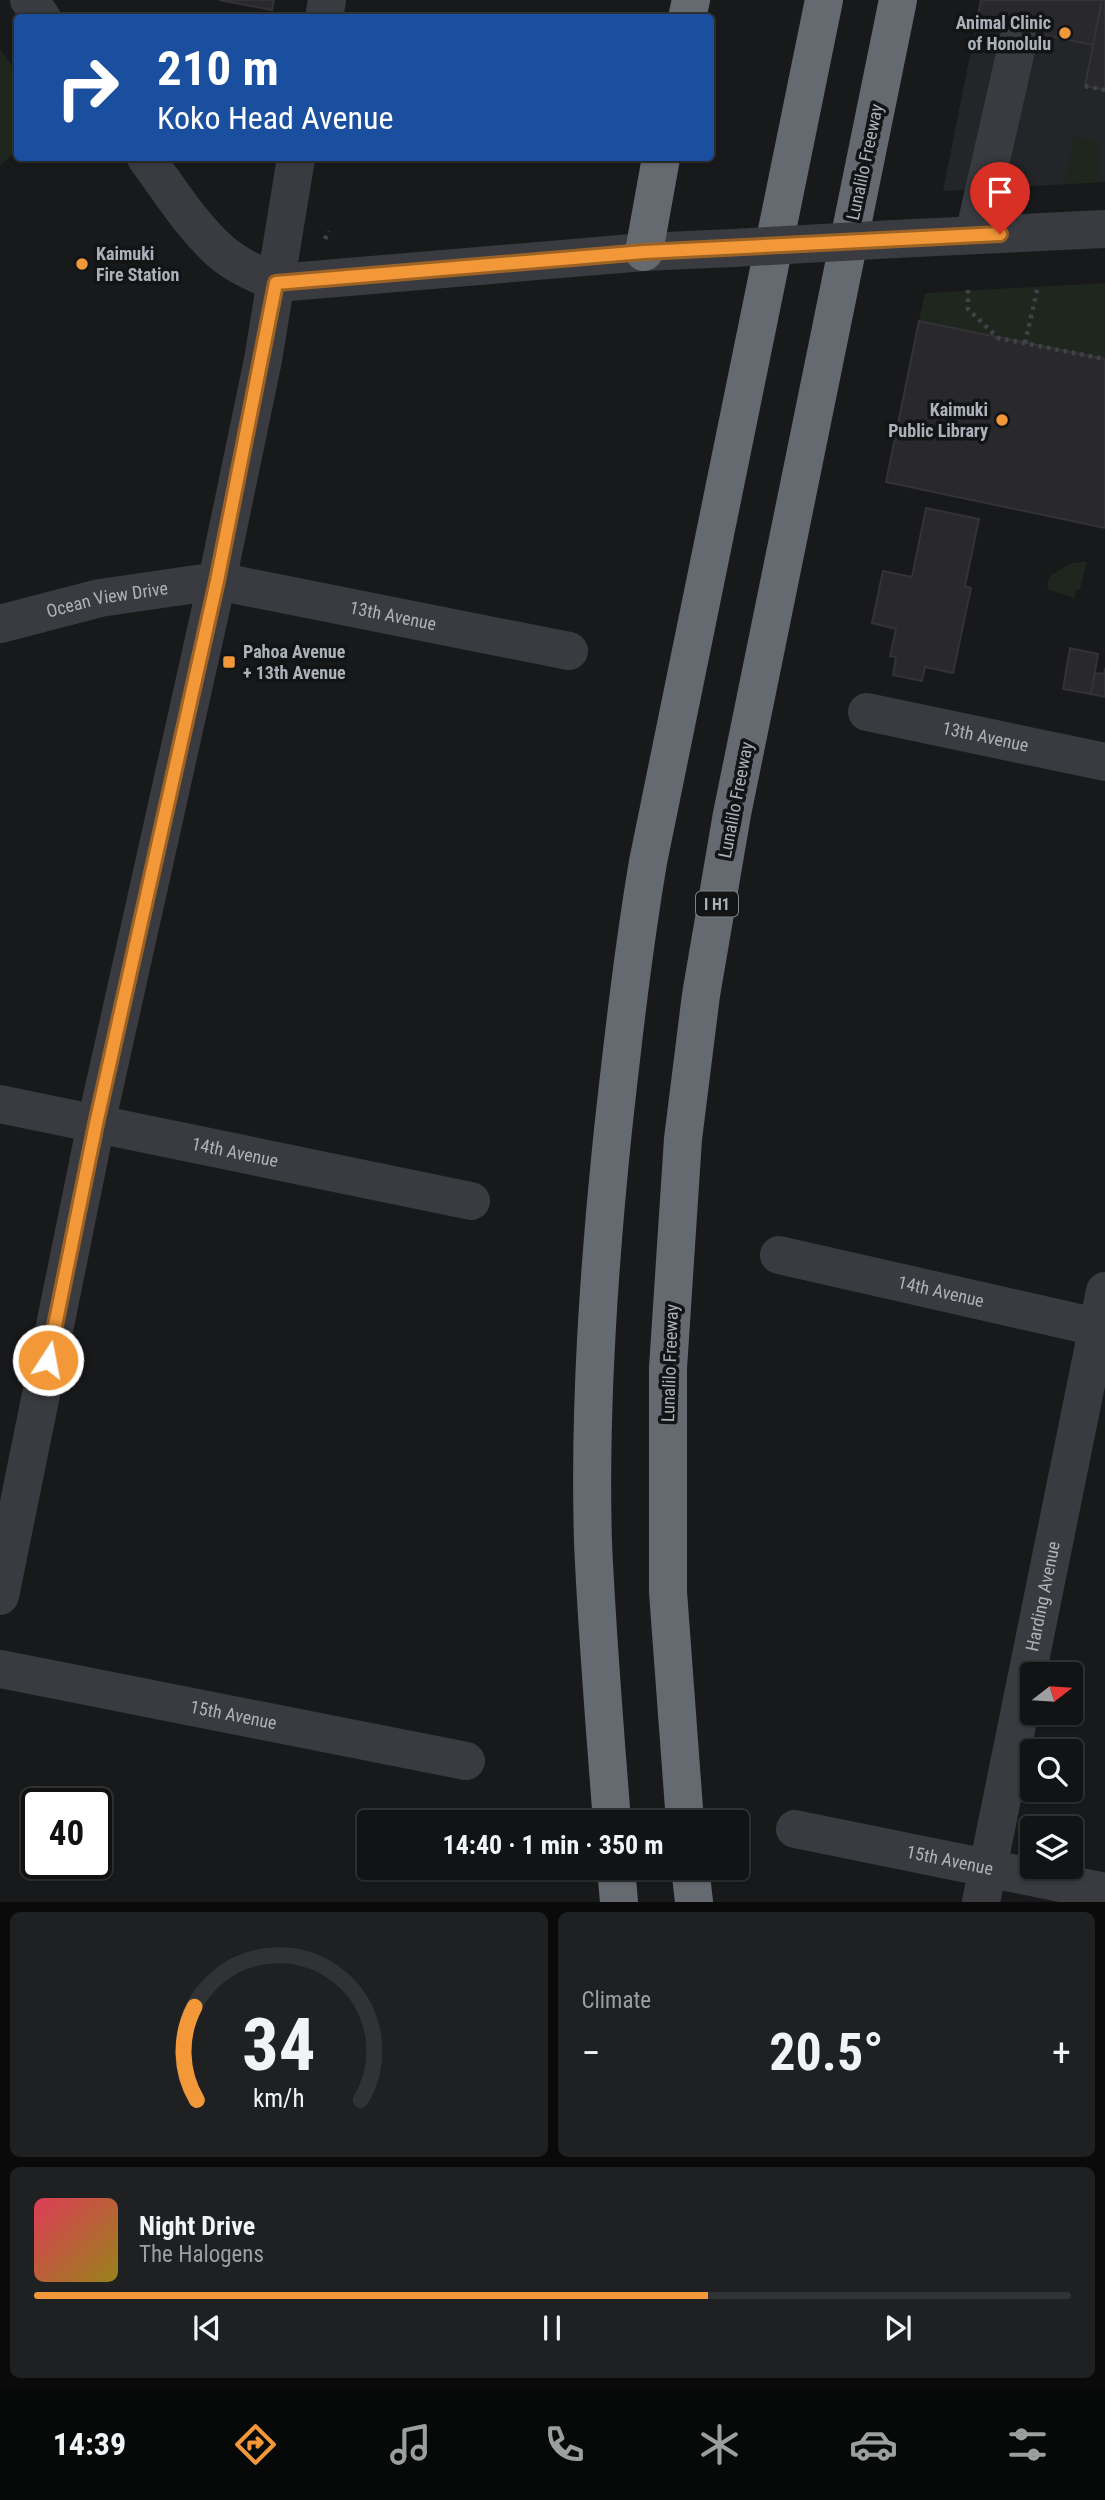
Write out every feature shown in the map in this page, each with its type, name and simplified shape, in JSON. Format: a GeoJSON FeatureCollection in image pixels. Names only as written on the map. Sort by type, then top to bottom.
{"type":"FeatureCollection","features":[{"type":"Feature","properties":{"kind":"highway"},"geometry":{"type":"LineString","coordinates":[[611,1810],[593,1540],[593,1413],[602,1231],[632,959],[648,863],[824,0]]}},
{"type":"Feature","properties":{"kind":"highway","name":"Lunalilo Freeway"},"geometry":{"type":"LineString","coordinates":[[684,1810],[668,1579],[668,1368],[683,1139],[701,995],[732,814],[898,0]]}},
{"type":"Feature","properties":{"kind":"highway"},"geometry":{"type":"LineString","coordinates":[[644,252],[659,161]]}},
{"type":"Feature","properties":{"kind":"highway"},"geometry":{"type":"LineString","coordinates":[[617,1880],[619,1902]]}},
{"type":"Feature","properties":{"kind":"highway"},"geometry":{"type":"LineString","coordinates":[[691,1880],[694,1902]]}},
{"type":"Feature","properties":{"kind":"street"},"geometry":{"type":"LineString","coordinates":[[974,235],[1018,41]]}},
{"type":"Feature","properties":{"kind":"street"},"geometry":{"type":"LineString","coordinates":[[148,161],[220,252],[244,269],[276,283],[644,252],[1105,229]]}},
{"type":"Feature","properties":{"kind":"street"},"geometry":{"type":"LineString","coordinates":[[0,1596],[96,1124],[217,581],[276,283],[296,161]]}},
{"type":"Feature","properties":{"kind":"street","name":"Ocean View Drive"},"geometry":{"type":"LineString","coordinates":[[0,624],[100,598],[217,581]]}},
{"type":"Feature","properties":{"kind":"street","name":"13th Avenue"},"geometry":{"type":"LineString","coordinates":[[217,581],[569,651]]}},
{"type":"Feature","properties":{"kind":"street","name":"13th Avenue"},"geometry":{"type":"LineString","coordinates":[[867,712],[1105,762]]}},
{"type":"Feature","properties":{"kind":"street","name":"14th Avenue"},"geometry":{"type":"LineString","coordinates":[[0,1104],[471,1201]]}},
{"type":"Feature","properties":{"kind":"street","name":"14th Avenue"},"geometry":{"type":"LineString","coordinates":[[779,1255],[1103,1316]]}},
{"type":"Feature","properties":{"kind":"street","name":"Harding Avenue"},"geometry":{"type":"LineString","coordinates":[[985,1885],[1103,1316]]}},
{"type":"Feature","properties":{"kind":"street","name":"15th Avenue"},"geometry":{"type":"LineString","coordinates":[[0,1669],[466,1761]]}},
{"type":"Feature","properties":{"kind":"street","name":"15th Avenue"},"geometry":{"type":"LineString","coordinates":[[795,1829],[985,1885],[1105,1892]]}},
{"type":"Feature","properties":{"kind":"path"},"geometry":{"type":"LineString","coordinates":[[1085,86],[1105,90]]}},
{"type":"Feature","properties":{"kind":"path"},"geometry":{"type":"LineString","coordinates":[[325,239],[329,231]]}},
{"type":"Feature","properties":{"kind":"path"},"geometry":{"type":"LineString","coordinates":[[1024,343],[1038,286]]}},
{"type":"Feature","properties":{"kind":"path"},"geometry":{"type":"LineString","coordinates":[[968,290],[968,309],[998,338],[1105,359]]}},
{"type":"Feature","properties":{"kind":"shaded area"},"geometry":{"type":"Polygon","coordinates":[[[981,0],[1105,0],[1105,182],[943,191],[981,0]]]}},
{"type":"Feature","properties":{"kind":"shaded area"},"geometry":{"type":"Polygon","coordinates":[[[0,49],[14,69],[14,153],[0,166],[0,49]]]}},
{"type":"Feature","properties":{"kind":"shaded area"},"geometry":{"type":"Polygon","coordinates":[[[1074,137],[1097,141],[1100,182],[1064,184],[1074,137]]]}},
{"type":"Feature","properties":{"kind":"shaded area"},"geometry":{"type":"Polygon","coordinates":[[[1105,283],[1105,359],[919,321],[925,293],[1105,283]]]}},
{"type":"Feature","properties":{"kind":"shaded area"},"geometry":{"type":"Polygon","coordinates":[[[1087,562],[1075,598],[1049,590],[1047,584],[1051,575],[1072,563],[1087,562]]]}},
{"type":"Feature","properties":{"kind":"building"},"geometry":{"type":"Polygon","coordinates":[[[219,0],[274,0],[272,10],[219,0]]]}},
{"type":"Feature","properties":{"kind":"building","name":"Animal Clinic of Honolulu"},"geometry":{"type":"Polygon","coordinates":[[[981,0],[1102,0],[1093,45],[977,21],[981,0]]]}},
{"type":"Feature","properties":{"kind":"building"},"geometry":{"type":"Polygon","coordinates":[[[1102,0],[1105,0],[1105,90],[1085,86],[1102,0]]]}},
{"type":"Feature","properties":{"kind":"building"},"geometry":{"type":"Polygon","coordinates":[[[1102,0],[1105,0],[1105,90],[1085,86],[1102,0]]]}},
{"type":"Feature","properties":{"kind":"building","name":"Kaimuki Public Library"},"geometry":{"type":"Polygon","coordinates":[[[919,321],[1105,359],[1105,528],[886,482],[919,321]]]}},
{"type":"Feature","properties":{"kind":"building"},"geometry":{"type":"Polygon","coordinates":[[[926,508],[979,519],[965,586],[971,588],[953,673],[925,667],[922,681],[893,675],[896,657],[890,656],[896,629],[872,623],[883,571],[912,577],[926,508]]]}},
{"type":"Feature","properties":{"kind":"building"},"geometry":{"type":"Polygon","coordinates":[[[1070,648],[1098,654],[1091,694],[1063,689],[1070,648]]]}},
{"type":"Feature","properties":{"kind":"building"},"geometry":{"type":"Polygon","coordinates":[[[1105,668],[1105,697],[1091,694],[1095,673],[1104,674],[1105,668]]]}},
{"type":"Feature","properties":{"kind":"place","name":"Animal Clinic of Honolulu"},"geometry":{"type":"Point","coordinates":[1065,33]}},
{"type":"Feature","properties":{"kind":"place","name":"Kaimuki Fire Station"},"geometry":{"type":"Point","coordinates":[82,264]}},
{"type":"Feature","properties":{"kind":"place","name":"Kaimuki Public Library"},"geometry":{"type":"Point","coordinates":[1002,420]}},
{"type":"Feature","properties":{"kind":"place","name":"Pahoa Avenue + 13th Avenue"},"geometry":{"type":"Point","coordinates":[229,662]}},
{"type":"Feature","properties":{"kind":"route"},"geometry":{"type":"LineString","coordinates":[[48,1360],[96,1124],[217,581],[263,360],[276,283],[644,252],[1000,234]]}}]}
